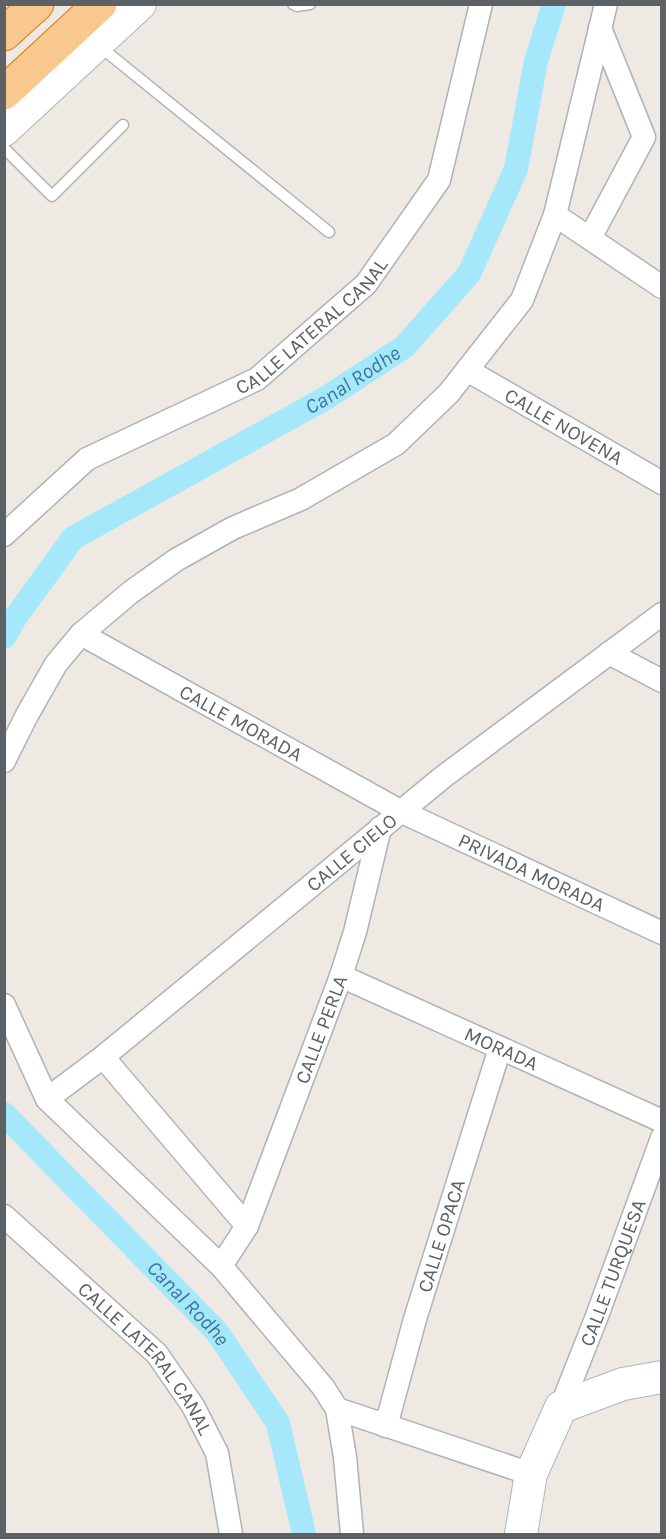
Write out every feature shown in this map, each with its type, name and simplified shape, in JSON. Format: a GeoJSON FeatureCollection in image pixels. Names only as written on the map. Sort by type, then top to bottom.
{"type":"FeatureCollection","features":[{"type":"Feature","properties":{"kind":"highway"},"geometry":{"type":"LineString","coordinates":[[4,34],[37,4]]}},
{"type":"Feature","properties":{"kind":"highway"},"geometry":{"type":"LineString","coordinates":[[4,93],[100,4]]}},
{"type":"Feature","properties":{"kind":"street"},"geometry":{"type":"LineString","coordinates":[[4,130],[140,4]]}},
{"type":"Feature","properties":{"kind":"street","name":"CALLE LATERAL CANAL"},"geometry":{"type":"LineString","coordinates":[[4,535],[87,459],[257,379],[366,284],[439,180],[481,4]]}},
{"type":"Feature","properties":{"kind":"street"},"geometry":{"type":"LineString","coordinates":[[4,761],[56,664],[81,634],[131,592],[176,560],[233,528],[301,499],[396,444],[448,393],[467,370],[522,300],[555,215],[606,4]]}},
{"type":"Feature","properties":{"kind":"street"},"geometry":{"type":"LineString","coordinates":[[590,238],[653,135],[600,28]]}},
{"type":"Feature","properties":{"kind":"street"},"geometry":{"type":"LineString","coordinates":[[555,215],[662,287]]}},
{"type":"Feature","properties":{"kind":"street","name":"CALLE NOVENA"},"geometry":{"type":"LineString","coordinates":[[467,370],[662,483]]}},
{"type":"Feature","properties":{"kind":"street","name":"CALLE CIELO"},"geometry":{"type":"LineString","coordinates":[[47,1099],[103,1057],[443,777],[662,614]]}},
{"type":"Feature","properties":{"kind":"street","name":"CALLE MORADA"},"geometry":{"type":"LineString","coordinates":[[81,634],[400,812]]}},
{"type":"Feature","properties":{"kind":"street"},"geometry":{"type":"LineString","coordinates":[[609,653],[662,681]]}},
{"type":"Feature","properties":{"kind":"street","name":"PRIVADA MORADA"},"geometry":{"type":"LineString","coordinates":[[400,812],[662,933]]}},
{"type":"Feature","properties":{"kind":"street","name":"CALLE PERLA"},"geometry":{"type":"LineString","coordinates":[[221,1266],[247,1226],[340,976],[355,932],[380,828]]}},
{"type":"Feature","properties":{"kind":"street","name":"MORADA"},"geometry":{"type":"LineString","coordinates":[[340,976],[662,1120]]}},
{"type":"Feature","properties":{"kind":"street"},"geometry":{"type":"LineString","coordinates":[[4,1005],[47,1099],[221,1266],[304,1364],[337,1409],[345,1457],[352,1534]]}},
{"type":"Feature","properties":{"kind":"street","name":"CALLE OPACA"},"geometry":{"type":"LineString","coordinates":[[386,1426],[415,1319],[500,1048]]}},
{"type":"Feature","properties":{"kind":"street"},"geometry":{"type":"LineString","coordinates":[[103,1057],[247,1226]]}},
{"type":"Feature","properties":{"kind":"street","name":"CALLE TURQUESA"},"geometry":{"type":"LineString","coordinates":[[521,1534],[531,1474],[561,1407],[597,1316],[662,1138]]}},
{"type":"Feature","properties":{"kind":"street","name":"CALLE LATERAL CANAL"},"geometry":{"type":"LineString","coordinates":[[4,1216],[158,1354],[193,1406],[217,1453],[231,1534]]}},
{"type":"Feature","properties":{"kind":"street"},"geometry":{"type":"LineString","coordinates":[[561,1407],[623,1384],[662,1377]]}},
{"type":"Feature","properties":{"kind":"street"},"geometry":{"type":"LineString","coordinates":[[337,1409],[531,1474]]}},
{"type":"Feature","properties":{"kind":"lane"},"geometry":{"type":"LineString","coordinates":[[293,4],[297,6],[310,4]]}},
{"type":"Feature","properties":{"kind":"lane"},"geometry":{"type":"LineString","coordinates":[[97,44],[329,232]]}},
{"type":"Feature","properties":{"kind":"lane"},"geometry":{"type":"LineString","coordinates":[[4,148],[52,196],[123,125]]}},
{"type":"Feature","properties":{"kind":"waterway","name":"Canal Rodhe"},"geometry":{"type":"LineString","coordinates":[[4,637],[15,618],[73,538],[326,398],[404,347],[469,274],[516,169],[536,61],[554,4]]}},
{"type":"Feature","properties":{"kind":"waterway","name":"Canal Rodhe"},"geometry":{"type":"LineString","coordinates":[[4,1114],[217,1332],[278,1423],[304,1534]]}}]}
